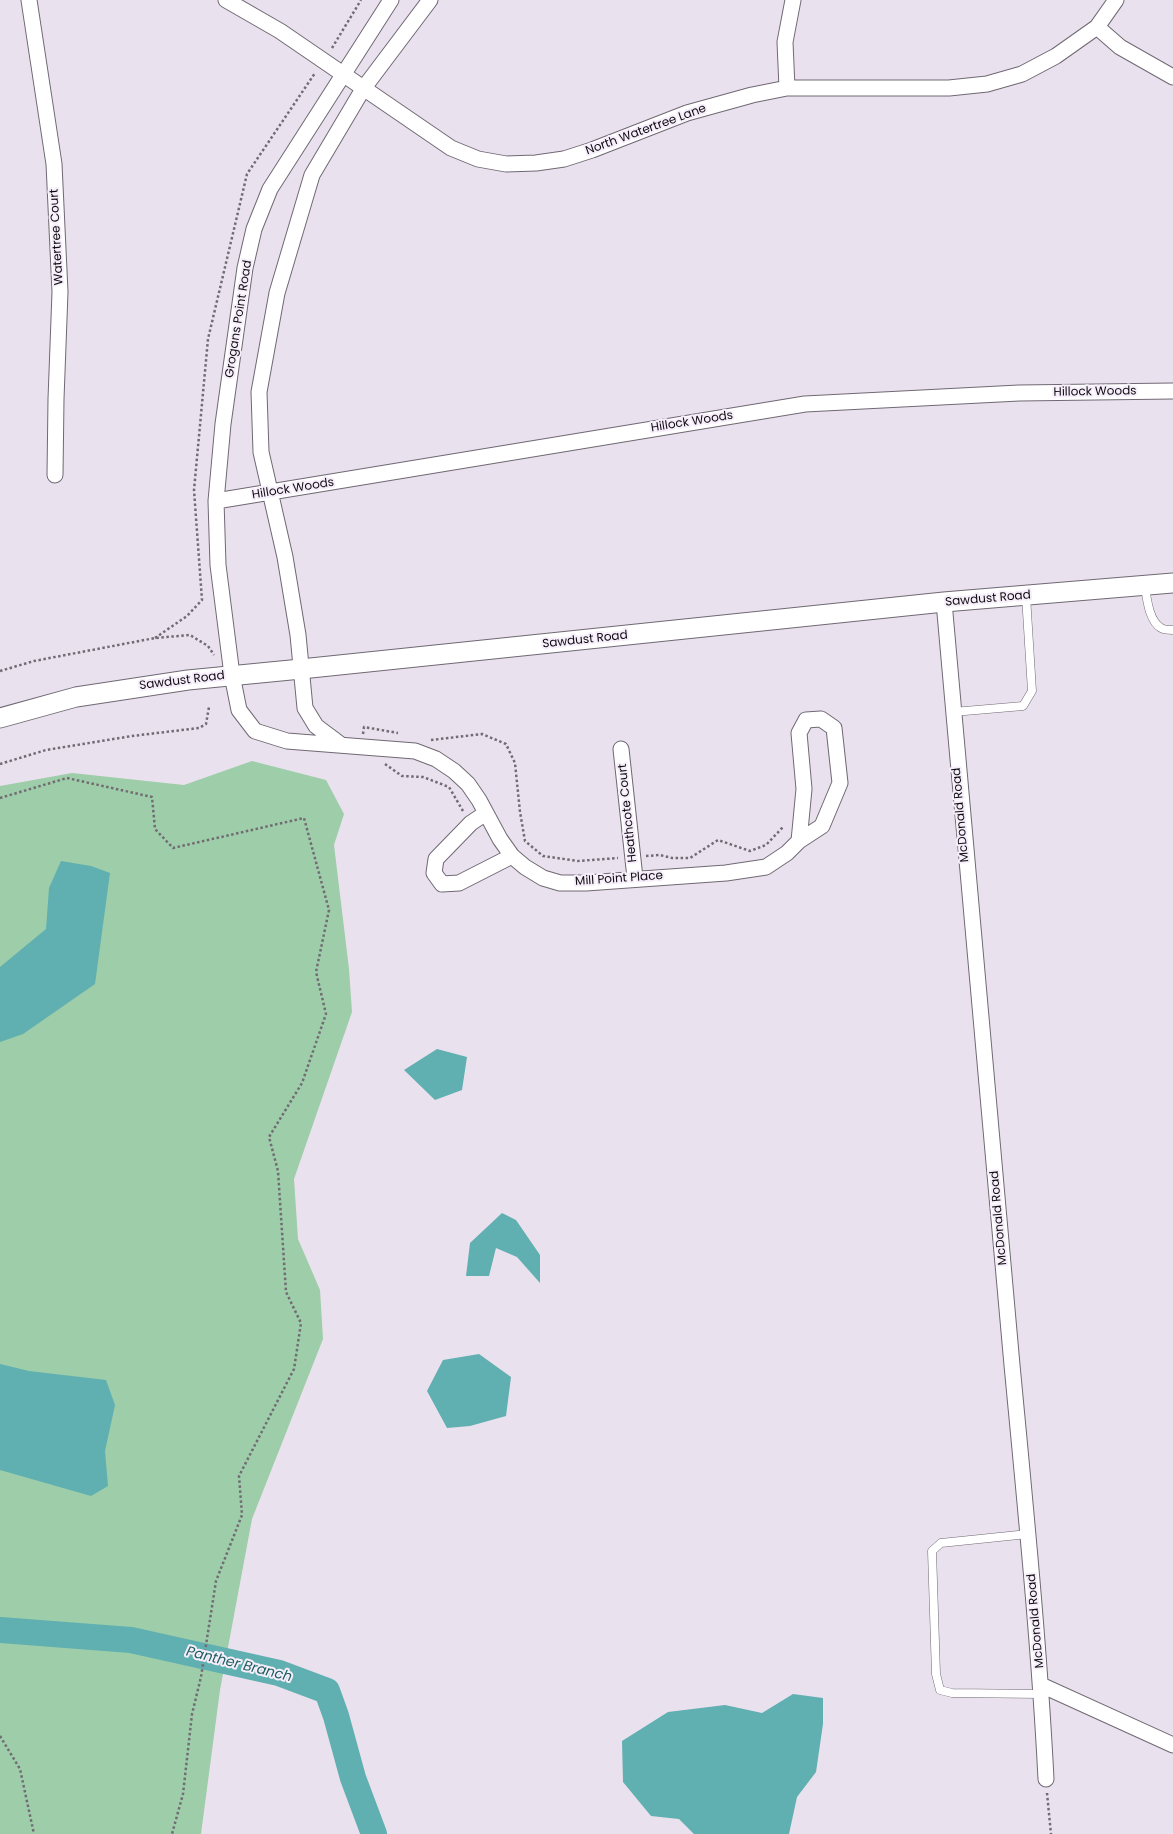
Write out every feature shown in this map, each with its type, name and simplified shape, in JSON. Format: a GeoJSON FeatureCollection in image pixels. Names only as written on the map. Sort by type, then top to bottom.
{"type":"FeatureCollection","features":[{"type":"Feature","properties":{"kind":"street","name":"Watertree Court"},"geometry":{"type":"LineString","coordinates":[[29,0],[54,164],[60,292],[55,475]]}},
{"type":"Feature","properties":{"kind":"street","name":"North Watertree Lane"},"geometry":{"type":"LineString","coordinates":[[226,0],[280,31],[451,148],[478,159],[506,164],[564,160],[687,113],[752,95],[787,88],[949,88],[987,84],[1022,74],[1056,56],[1097,26],[1116,0]]}},
{"type":"Feature","properties":{"kind":"street","name":"Grogans Point Road"},"geometry":{"type":"LineString","coordinates":[[232,675],[218,565],[216,501],[222,424],[245,268],[254,229],[270,189],[391,0]]}},
{"type":"Feature","properties":{"kind":"street"},"geometry":{"type":"LineString","coordinates":[[340,744],[316,726],[305,708],[285,557],[261,452],[259,392],[277,293],[312,175],[363,89],[430,0]]}},
{"type":"Feature","properties":{"kind":"street"},"geometry":{"type":"LineString","coordinates":[[787,88],[785,42],[793,0]]}},
{"type":"Feature","properties":{"kind":"street"},"geometry":{"type":"LineString","coordinates":[[1097,26],[1120,47],[1173,77]]}},
{"type":"Feature","properties":{"kind":"street","name":"Hillock Woods"},"geometry":{"type":"LineString","coordinates":[[216,501],[806,404],[1019,392],[1173,391]]}},
{"type":"Feature","properties":{"kind":"street","name":"Sawdust Road"},"geometry":{"type":"LineString","coordinates":[[0,718],[76,697],[232,675],[301,670],[944,602],[1173,583]]}},
{"type":"Feature","properties":{"kind":"street","name":"McDonald Road"},"geometry":{"type":"LineString","coordinates":[[944,602],[968,897],[1042,1689],[1046,1784]]}},
{"type":"Feature","properties":{"kind":"street","name":"Mill Point Place"},"geometry":{"type":"LineString","coordinates":[[232,675],[239,710],[256,731],[287,741],[415,751],[436,759],[454,771],[468,784],[512,856],[543,878],[560,883],[726,873],[766,867],[822,826],[840,783],[834,728],[821,719],[806,720],[799,733],[804,789],[799,842]]}},
{"type":"Feature","properties":{"kind":"street","name":"Heathcote Court"},"geometry":{"type":"LineString","coordinates":[[621,749],[636,878]]}},
{"type":"Feature","properties":{"kind":"street"},"geometry":{"type":"LineString","coordinates":[[486,813],[471,823],[436,859],[434,873],[442,884],[459,883],[512,856]]}},
{"type":"Feature","properties":{"kind":"street"},"geometry":{"type":"LineString","coordinates":[[1042,1689],[1173,1746]]}},
{"type":"Feature","properties":{"kind":"lane"},"geometry":{"type":"LineString","coordinates":[[1144,586],[1153,620],[1161,629],[1173,630]]}},
{"type":"Feature","properties":{"kind":"lane"},"geometry":{"type":"LineString","coordinates":[[953,712],[1023,706],[1032,691],[1026,596]]}},
{"type":"Feature","properties":{"kind":"lane"},"geometry":{"type":"LineString","coordinates":[[1028,1534],[941,1543],[932,1551],[936,1674],[940,1690],[952,1693],[1042,1689]]}},
{"type":"Feature","properties":{"kind":"path"},"geometry":{"type":"LineString","coordinates":[[0,672],[34,661],[155,638],[190,635],[208,646],[214,656]]}},
{"type":"Feature","properties":{"kind":"path"},"geometry":{"type":"LineString","coordinates":[[0,764],[46,750],[132,736],[199,728],[206,724],[209,707]]}},
{"type":"Feature","properties":{"kind":"path"},"geometry":{"type":"LineString","coordinates":[[361,746],[364,727],[401,734]]}},
{"type":"Feature","properties":{"kind":"path"},"geometry":{"type":"LineString","coordinates":[[428,741],[482,734],[506,744],[515,763],[525,841],[543,856],[578,861],[660,855],[672,858],[690,858],[718,840],[750,851],[766,845],[783,827]]}},
{"type":"Feature","properties":{"kind":"path"},"geometry":{"type":"LineString","coordinates":[[378,763],[387,764],[402,776],[423,777],[448,787],[471,823]]}},
{"type":"Feature","properties":{"kind":"path"},"geometry":{"type":"LineString","coordinates":[[0,798],[67,778],[152,797],[155,829],[173,848],[304,818],[329,910],[316,972],[326,1014],[302,1083],[269,1137],[278,1171],[286,1292],[301,1323],[294,1369],[238,1476],[242,1515],[216,1581],[202,1677],[192,1714],[183,1794],[172,1834]]}},
{"type":"Feature","properties":{"kind":"path"},"geometry":{"type":"LineString","coordinates":[[0,1736],[20,1769],[34,1834]]}},
{"type":"Feature","properties":{"kind":"path"},"geometry":{"type":"LineString","coordinates":[[1046,1784],[1050,1834]]}},
{"type":"Feature","properties":{"kind":"green space"},"geometry":{"type":"Polygon","coordinates":[[[252,761],[326,780],[344,814],[334,845],[349,969],[352,1012],[294,1179],[298,1239],[320,1290],[323,1339],[252,1519],[220,1690],[201,1834],[0,1834],[0,786],[72,773],[184,785],[252,761]]]}},
{"type":"Feature","properties":{"kind":"water"},"geometry":{"type":"Polygon","coordinates":[[[61,861],[91,866],[110,873],[95,984],[23,1034],[0,1042],[0,967],[46,929],[49,888],[61,861]]]}},
{"type":"Feature","properties":{"kind":"water"},"geometry":{"type":"Polygon","coordinates":[[[437,1049],[467,1057],[462,1090],[435,1100],[404,1070],[437,1049]]]}},
{"type":"Feature","properties":{"kind":"water"},"geometry":{"type":"Polygon","coordinates":[[[502,1213],[516,1220],[540,1255],[540,1283],[517,1257],[496,1248],[489,1276],[466,1276],[470,1243],[502,1213]]]}},
{"type":"Feature","properties":{"kind":"water"},"geometry":{"type":"Polygon","coordinates":[[[479,1354],[511,1377],[506,1416],[470,1426],[447,1428],[427,1391],[443,1360],[479,1354]]]}},
{"type":"Feature","properties":{"kind":"water"},"geometry":{"type":"Polygon","coordinates":[[[0,1364],[29,1371],[106,1380],[115,1405],[105,1451],[108,1486],[91,1496],[0,1470],[0,1364]]]}},
{"type":"Feature","properties":{"kind":"water"},"geometry":{"type":"Polygon","coordinates":[[[793,1694],[823,1698],[823,1724],[816,1772],[797,1797],[789,1834],[694,1834],[679,1819],[651,1816],[623,1782],[622,1741],[668,1712],[725,1705],[762,1713],[793,1694]]]}},
{"type":"Feature","properties":{"kind":"waterway","name":"Panther Branch"},"geometry":{"type":"LineString","coordinates":[[0,1630],[131,1640],[279,1673],[327,1691],[353,1778],[374,1834]]}}]}
